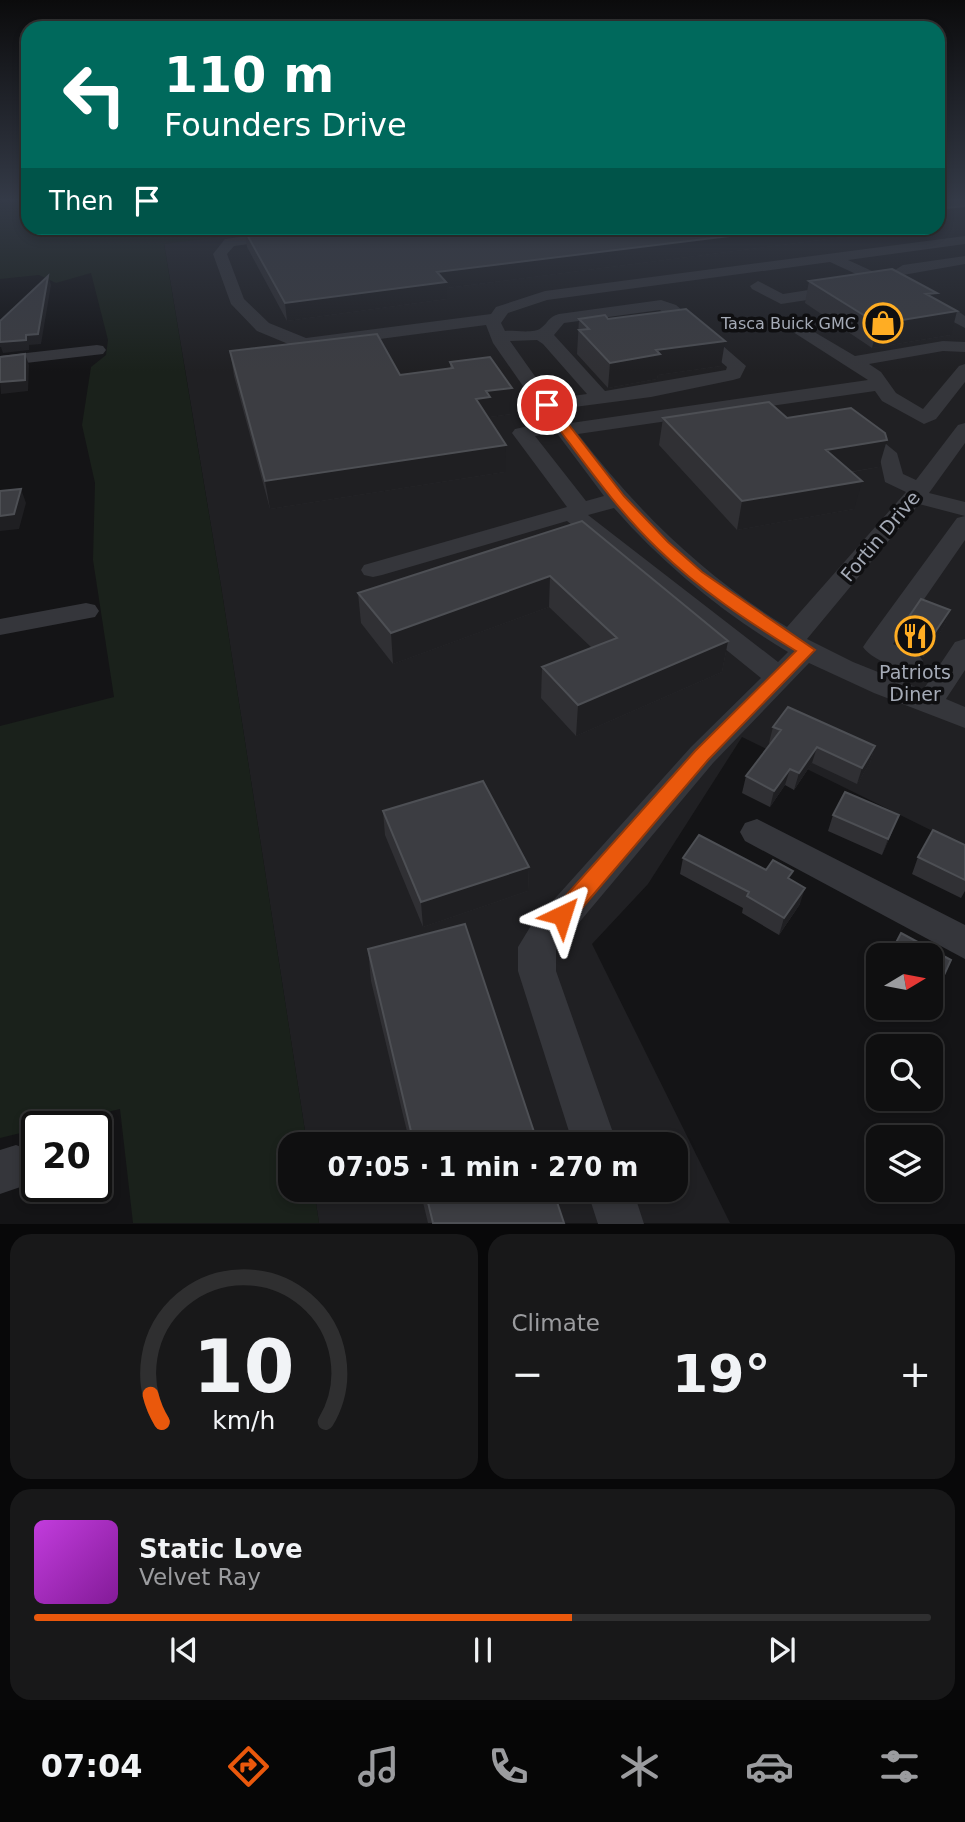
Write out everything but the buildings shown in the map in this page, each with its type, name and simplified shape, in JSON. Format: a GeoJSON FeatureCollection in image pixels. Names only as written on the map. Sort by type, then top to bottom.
{"type":"FeatureCollection","features":[{"type":"Feature","properties":{"kind":"street"},"geometry":{"type":"LineString","coordinates":[[221,256],[237,301],[263,327],[304,344],[496,328],[541,335],[550,340],[601,398]]}},
{"type":"Feature","properties":{"kind":"street"},"geometry":{"type":"LineString","coordinates":[[838,256],[841,264]]}},
{"type":"Feature","properties":{"kind":"street"},"geometry":{"type":"LineString","coordinates":[[496,328],[502,310],[545,296],[841,264],[859,256]]}},
{"type":"Feature","properties":{"kind":"street"},"geometry":{"type":"LineString","coordinates":[[877,256],[931,284]]}},
{"type":"Feature","properties":{"kind":"street"},"geometry":{"type":"LineString","coordinates":[[903,270],[965,260]]}},
{"type":"Feature","properties":{"kind":"street"},"geometry":{"type":"LineString","coordinates":[[841,264],[891,282],[965,323]]}},
{"type":"Feature","properties":{"kind":"street"},"geometry":{"type":"LineString","coordinates":[[939,264],[965,277]]}},
{"type":"Feature","properties":{"kind":"street"},"geometry":{"type":"LineString","coordinates":[[783,282],[758,286],[821,323]]}},
{"type":"Feature","properties":{"kind":"street"},"geometry":{"type":"LineString","coordinates":[[781,299],[891,282]]}},
{"type":"Feature","properties":{"kind":"street"},"geometry":{"type":"LineString","coordinates":[[541,335],[551,330],[552,324],[559,319],[661,305],[670,307],[737,366],[733,374],[547,405]]}},
{"type":"Feature","properties":{"kind":"street"},"geometry":{"type":"LineString","coordinates":[[496,328],[547,405],[620,499],[662,545],[696,575],[798,646],[965,718]]}},
{"type":"Feature","properties":{"kind":"street"},"geometry":{"type":"LineString","coordinates":[[800,328],[874,376],[889,397],[924,418],[965,370]]}},
{"type":"Feature","properties":{"kind":"street"},"geometry":{"type":"LineString","coordinates":[[852,362],[943,346],[965,346]]}},
{"type":"Feature","properties":{"kind":"street"},"geometry":{"type":"LineString","coordinates":[[0,361],[97,350]]}},
{"type":"Feature","properties":{"kind":"street"},"geometry":{"type":"LineString","coordinates":[[778,677],[576,512],[522,433],[881,384]]}},
{"type":"Feature","properties":{"kind":"street"},"geometry":{"type":"LineString","coordinates":[[811,395],[890,457],[893,477],[918,492],[965,509]]}},
{"type":"Feature","properties":{"kind":"street","name":"Fortin Drive"},"geometry":{"type":"LineString","coordinates":[[798,646],[965,429]]}},
{"type":"Feature","properties":{"kind":"street"},"geometry":{"type":"LineString","coordinates":[[373,570],[620,499]]}},
{"type":"Feature","properties":{"kind":"street"},"geometry":{"type":"LineString","coordinates":[[909,661],[877,647],[965,523]]}},
{"type":"Feature","properties":{"kind":"street"},"geometry":{"type":"LineString","coordinates":[[0,627],[86,611]]}},
{"type":"Feature","properties":{"kind":"street"},"geometry":{"type":"LineString","coordinates":[[591,1132],[537,971],[537,947],[702,755],[778,677],[798,646]]}},
{"type":"Feature","properties":{"kind":"street"},"geometry":{"type":"LineString","coordinates":[[929,703],[965,648]]}},
{"type":"Feature","properties":{"kind":"street"},"geometry":{"type":"LineString","coordinates":[[757,832],[965,943]]}},
{"type":"Feature","properties":{"kind":"street"},"geometry":{"type":"LineString","coordinates":[[614,1202],[621,1223]]}},
{"type":"Feature","properties":{"kind":"shaded area"},"geometry":{"type":"Polygon","coordinates":[[[0,256],[166,256],[221,586],[305,1132],[278,1132],[278,1202],[316,1202],[319,1223],[133,1223],[120,1109],[21,1111],[21,1133],[0,1138],[0,726],[114,697],[93,560],[95,483],[82,425],[91,367],[106,355],[108,340],[91,273],[56,283],[39,275],[0,279],[0,256]]]}},
{"type":"Feature","properties":{"kind":"shaded area"},"geometry":{"type":"Polygon","coordinates":[[[166,256],[965,256],[965,847],[742,737],[648,884],[592,944],[685,1132],[305,1132],[221,586],[166,256]]]}},
{"type":"Feature","properties":{"kind":"shaded area"},"geometry":{"type":"Polygon","coordinates":[[[688,1138],[730,1223],[319,1223],[316,1202],[688,1202],[688,1138]]]}},
{"type":"Feature","properties":{"kind":"place","name":"Tasca Buick GMC"},"geometry":{"type":"Point","coordinates":[883,323]}},
{"type":"Feature","properties":{"kind":"place","name":"Patriots Diner"},"geometry":{"type":"Point","coordinates":[915,636]}},
{"type":"Feature","properties":{"kind":"route"},"geometry":{"type":"LineString","coordinates":[[547,405],[620,499],[662,545],[696,575],[756,619],[806,650],[702,755],[562,915]]}}]}
